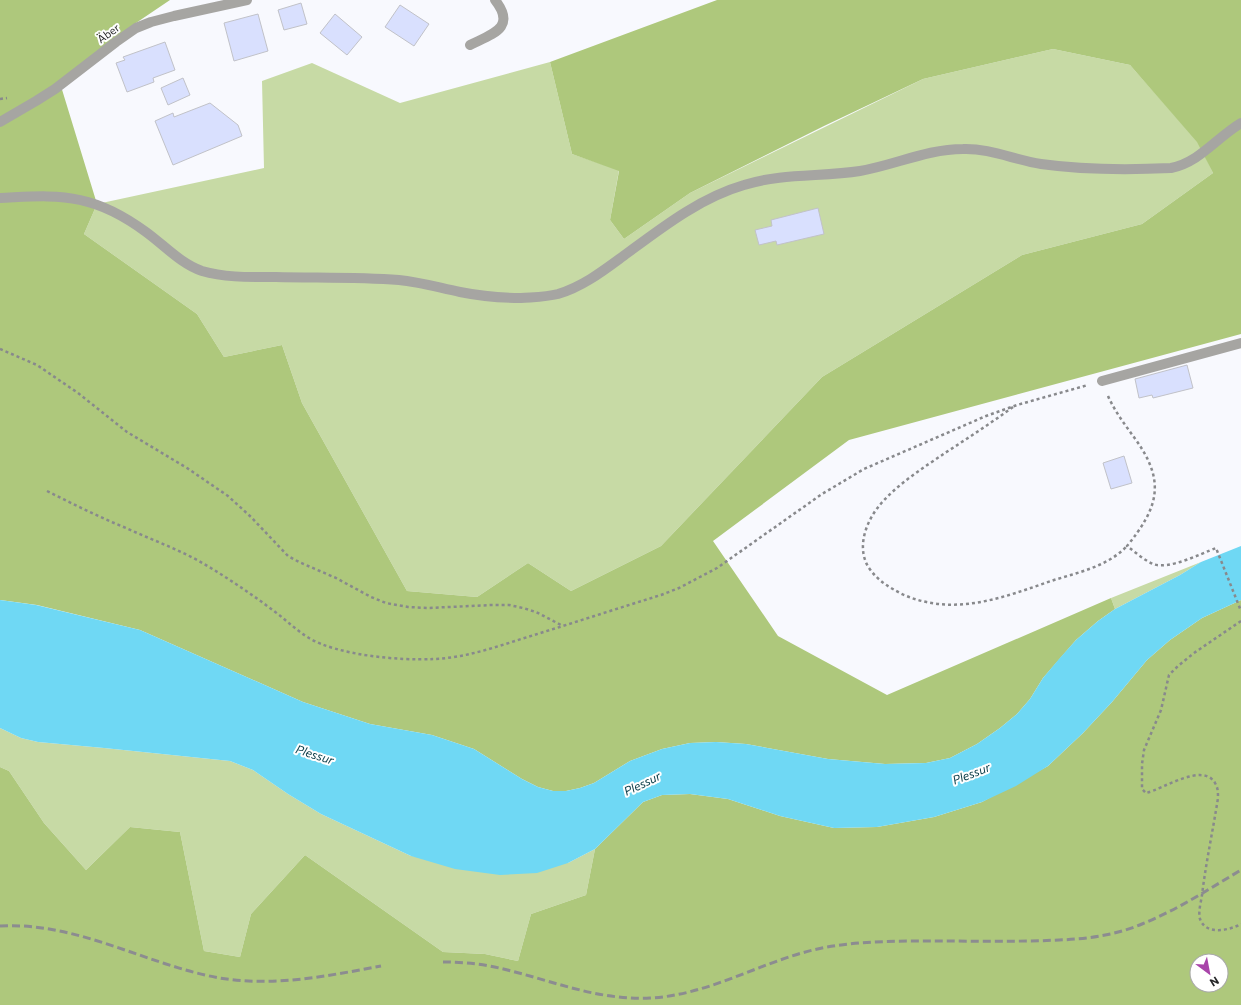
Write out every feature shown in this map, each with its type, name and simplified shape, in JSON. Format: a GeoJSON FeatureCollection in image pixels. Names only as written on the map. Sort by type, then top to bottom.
{"type":"FeatureCollection","features":[{"type":"Feature","properties":{"kind":"street","name":"Äber"},"geometry":{"type":"LineString","coordinates":[[0,122],[55,89],[136,28],[151,22],[174,16],[247,0]]}},
{"type":"Feature","properties":{"kind":"street"},"geometry":{"type":"LineString","coordinates":[[470,45],[495,33],[501,28],[504,21],[502,13],[495,0]]}},
{"type":"Feature","properties":{"kind":"street"},"geometry":{"type":"LineString","coordinates":[[0,198],[60,198],[80,200],[97,205],[128,220],[189,264],[202,271],[250,277],[381,279],[404,281],[476,295],[534,297],[561,293],[586,281],[665,226],[697,206],[718,194],[746,184],[788,176],[845,173],[865,170],[928,153],[964,148],[1040,164],[1082,169],[1171,168],[1183,166],[1195,159],[1222,136],[1241,123]]}},
{"type":"Feature","properties":{"kind":"street"},"geometry":{"type":"LineString","coordinates":[[1102,381],[1241,343]]}},
{"type":"Feature","properties":{"kind":"path"},"geometry":{"type":"LineString","coordinates":[[0,349],[37,365],[78,393],[127,432],[187,468],[228,496],[251,516],[288,556],[298,562],[336,578],[371,597],[386,603],[408,607],[428,608],[492,604],[509,606],[536,612],[563,626]]}},
{"type":"Feature","properties":{"kind":"path"},"geometry":{"type":"LineString","coordinates":[[47,491],[114,524],[175,548],[199,561],[262,602],[309,638],[335,648],[382,657],[433,660],[473,654],[661,595],[699,578],[735,557],[822,494],[864,469],[937,437],[1017,405],[1102,381],[1114,407],[1150,464],[1156,490],[1150,509],[1134,537],[1127,546],[1114,557],[1094,567],[1001,598],[972,604],[939,604],[912,598],[886,586],[872,573],[866,564],[863,554],[865,532],[880,506],[902,485],[926,466],[1017,405]]}},
{"type":"Feature","properties":{"kind":"path"},"geometry":{"type":"LineString","coordinates":[[1127,546],[1147,561],[1159,566],[1173,564],[1216,548],[1241,610]]}},
{"type":"Feature","properties":{"kind":"path"},"geometry":{"type":"LineString","coordinates":[[1241,621],[1194,653],[1178,666],[1170,675],[1161,710],[1144,750],[1142,764],[1142,789],[1146,792],[1199,774],[1205,775],[1213,780],[1218,789],[1218,794],[1204,871],[1200,918],[1205,926],[1213,930],[1226,929],[1241,924]]}},
{"type":"Feature","properties":{"kind":"green space"},"geometry":{"type":"Polygon","coordinates":[[[0,0],[170,0],[133,25],[60,83],[97,204],[84,234],[197,314],[224,357],[282,345],[302,403],[407,591],[477,597],[528,563],[571,591],[661,546],[822,377],[1022,255],[1142,224],[1213,173],[1197,142],[1130,65],[1053,49],[923,79],[824,126],[690,193],[624,239],[610,220],[619,171],[572,154],[550,62],[717,0],[1241,0],[1241,334],[849,440],[713,541],[778,636],[887,695],[1111,598],[1115,609],[1076,640],[1043,678],[1030,699],[1017,714],[977,744],[950,758],[926,763],[885,764],[828,759],[746,744],[716,742],[690,743],[662,749],[630,761],[594,783],[580,788],[566,791],[553,791],[538,787],[522,779],[474,749],[432,735],[370,724],[303,702],[140,630],[37,605],[0,600],[0,0]]]}},
{"type":"Feature","properties":{"kind":"green space"},"geometry":{"type":"Polygon","coordinates":[[[1053,49],[1130,65],[1198,142],[1213,173],[1142,224],[1022,255],[822,377],[661,546],[571,591],[528,563],[477,597],[407,591],[302,403],[282,345],[224,357],[197,314],[84,234],[97,204],[264,168],[262,81],[312,63],[400,103],[550,62],[572,154],[619,170],[610,220],[624,239],[690,193],[923,79],[1053,49]]]}},
{"type":"Feature","properties":{"kind":"green space"},"geometry":{"type":"Polygon","coordinates":[[[1201,562],[1180,575],[1115,609],[1111,598],[1201,562]]]}},
{"type":"Feature","properties":{"kind":"green space"},"geometry":{"type":"Polygon","coordinates":[[[1241,600],[1241,1005],[0,1005],[0,767],[9,771],[44,823],[86,870],[130,827],[180,832],[204,951],[240,957],[251,914],[305,855],[443,952],[485,954],[518,961],[531,914],[586,895],[595,849],[643,802],[662,795],[690,794],[728,799],[780,816],[834,828],[877,827],[934,817],[982,802],[1048,766],[1083,733],[1112,702],[1147,660],[1170,640],[1202,618],[1241,600]]]}},
{"type":"Feature","properties":{"kind":"green space"},"geometry":{"type":"Polygon","coordinates":[[[0,728],[21,738],[38,742],[230,761],[253,770],[321,814],[411,856],[568,863],[595,849],[586,895],[531,914],[518,961],[485,954],[443,952],[305,855],[251,914],[240,957],[204,951],[180,832],[130,827],[86,870],[44,823],[9,771],[0,767],[0,728]]]}},
{"type":"Feature","properties":{"kind":"water","name":"Plessur"},"geometry":{"type":"Polygon","coordinates":[[[1241,546],[1241,600],[1202,618],[1170,640],[1147,660],[1112,702],[1083,733],[1048,766],[1016,786],[982,802],[934,817],[877,827],[834,828],[780,816],[728,799],[690,794],[662,795],[643,802],[595,849],[568,863],[537,873],[500,875],[455,869],[411,856],[321,814],[253,770],[230,761],[38,742],[21,738],[0,728],[0,600],[36,605],[140,630],[303,702],[370,724],[432,735],[474,749],[522,779],[538,787],[553,791],[566,791],[580,788],[594,783],[630,761],[662,749],[690,743],[716,742],[746,744],[828,759],[885,764],[926,763],[950,758],[977,744],[1000,728],[1017,714],[1030,699],[1043,678],[1076,640],[1115,609],[1180,575],[1201,562],[1241,546]]]}},
{"type":"Feature","properties":{"kind":"building"},"geometry":{"type":"Polygon","coordinates":[[[301,3],[307,24],[284,30],[278,10],[301,3]]]}},
{"type":"Feature","properties":{"kind":"building"},"geometry":{"type":"Polygon","coordinates":[[[400,5],[429,24],[414,46],[385,27],[400,5]]]}},
{"type":"Feature","properties":{"kind":"building"},"geometry":{"type":"Polygon","coordinates":[[[258,14],[268,51],[234,61],[224,23],[258,14]]]}},
{"type":"Feature","properties":{"kind":"building"},"geometry":{"type":"Polygon","coordinates":[[[335,14],[362,37],[347,55],[320,33],[335,14]]]}},
{"type":"Feature","properties":{"kind":"building"},"geometry":{"type":"Polygon","coordinates":[[[165,42],[175,70],[153,78],[154,82],[127,92],[116,63],[125,60],[123,57],[165,42]]]}},
{"type":"Feature","properties":{"kind":"building"},"geometry":{"type":"Polygon","coordinates":[[[183,78],[190,95],[168,105],[161,88],[183,78]]]}},
{"type":"Feature","properties":{"kind":"building"},"geometry":{"type":"Polygon","coordinates":[[[210,103],[238,125],[242,136],[173,165],[155,121],[173,113],[174,117],[210,103]]]}},
{"type":"Feature","properties":{"kind":"building"},"geometry":{"type":"Polygon","coordinates":[[[818,208],[824,234],[777,245],[776,241],[759,245],[755,230],[772,226],[771,220],[818,208]]]}},
{"type":"Feature","properties":{"kind":"building"},"geometry":{"type":"Polygon","coordinates":[[[1187,365],[1193,388],[1153,398],[1152,395],[1139,398],[1135,379],[1187,365]]]}},
{"type":"Feature","properties":{"kind":"building"},"geometry":{"type":"Polygon","coordinates":[[[1124,456],[1132,483],[1111,489],[1103,463],[1124,456]]]}},
{"type":"Feature","properties":{"kind":"railway"},"geometry":{"type":"LineString","coordinates":[[443,962],[490,966],[609,996],[650,998],[694,991],[800,953],[836,946],[891,941],[1059,940],[1080,939],[1112,934],[1132,928],[1168,912],[1241,870]]}},
{"type":"Feature","properties":{"kind":"railway"},"geometry":{"type":"LineString","coordinates":[[0,926],[27,926],[79,936],[179,968],[227,979],[249,981],[293,980],[381,966]]}}]}
